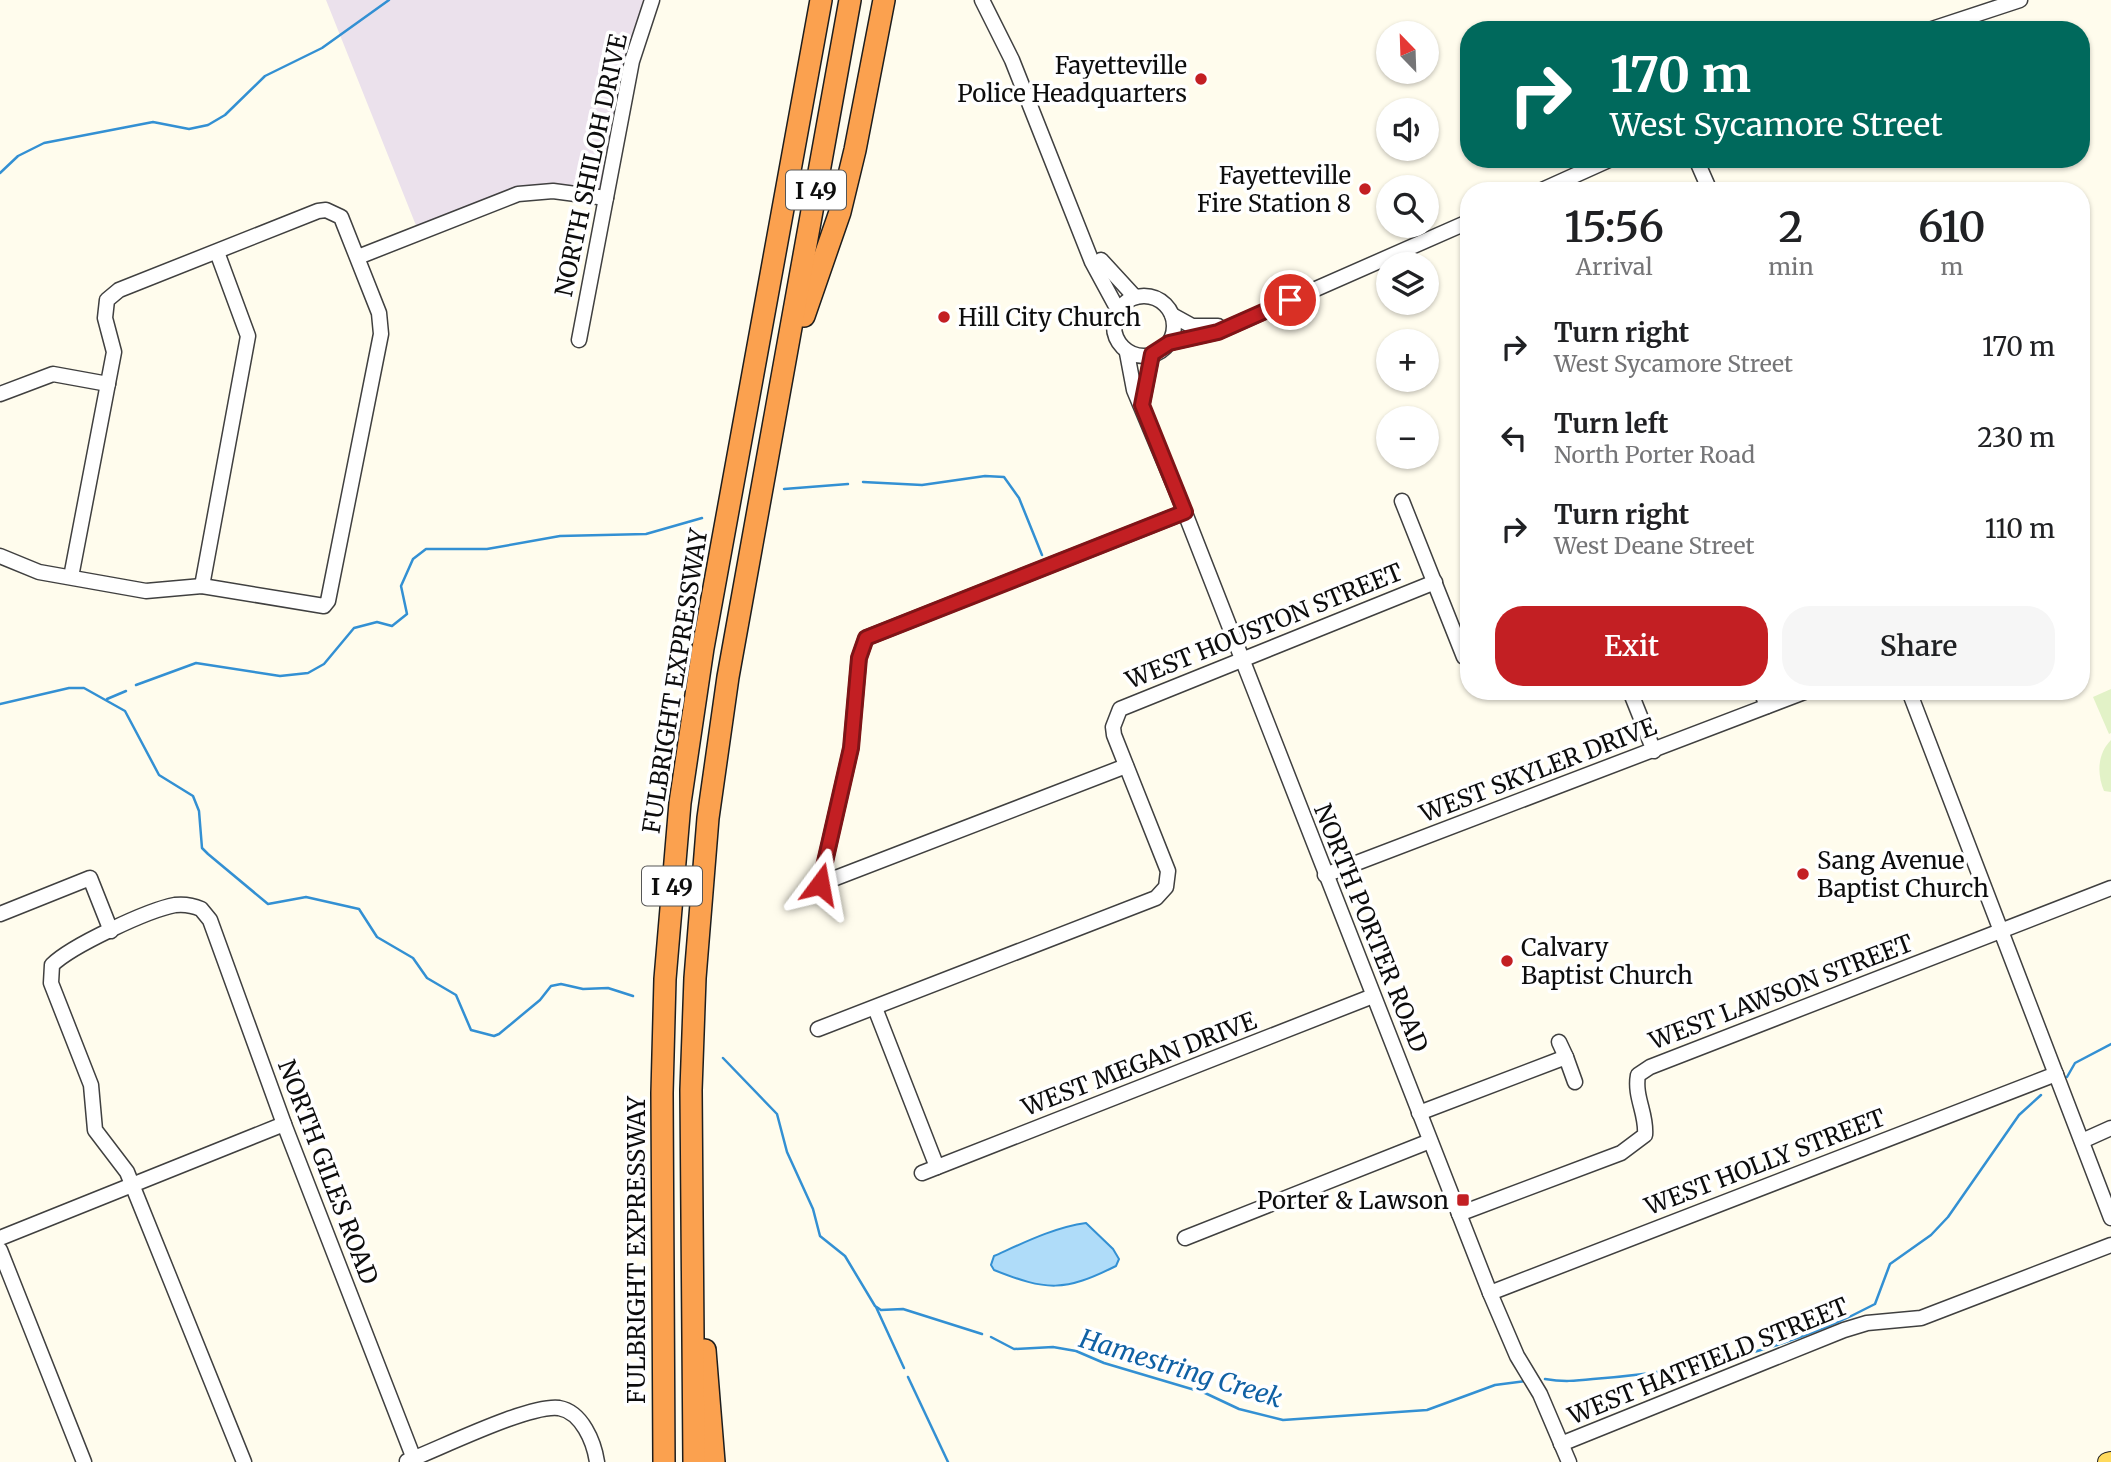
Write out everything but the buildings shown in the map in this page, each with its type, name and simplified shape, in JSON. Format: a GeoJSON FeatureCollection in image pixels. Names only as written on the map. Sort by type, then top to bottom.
{"type":"FeatureCollection","features":[{"type":"Feature","properties":{"kind":"highway"},"geometry":{"type":"LineString","coordinates":[[815,0],[816,29]]}},
{"type":"Feature","properties":{"kind":"highway","name":"FULBRIGHT EXPRESSWAY"},"geometry":{"type":"LineString","coordinates":[[663,1458],[662,1093],[665,979],[680,803],[703,648],[821,0]]}},
{"type":"Feature","properties":{"kind":"highway","name":"I 49"},"geometry":{"type":"LineString","coordinates":[[694,1462],[691,1181],[695,978],[708,818],[729,677],[850,0]]}},
{"type":"Feature","properties":{"kind":"highway"},"geometry":{"type":"LineString","coordinates":[[782,381],[839,212],[855,150],[884,0]]}},
{"type":"Feature","properties":{"kind":"highway"},"geometry":{"type":"LineString","coordinates":[[691,1181],[714,1462]]}},
{"type":"Feature","properties":{"kind":"street","name":"NORTH SHILOH DRIVE"},"geometry":{"type":"LineString","coordinates":[[579,340],[632,61],[652,0]]}},
{"type":"Feature","properties":{"kind":"street"},"geometry":{"type":"LineString","coordinates":[[982,0],[1012,60],[1089,251],[1118,310],[1114,329],[1127,353],[1152,354],[1169,343],[1218,332],[1460,226]]}},
{"type":"Feature","properties":{"kind":"street"},"geometry":{"type":"LineString","coordinates":[[1956,21],[2020,0]]}},
{"type":"Feature","properties":{"kind":"street"},"geometry":{"type":"LineString","coordinates":[[1568,182],[1594,168]]}},
{"type":"Feature","properties":{"kind":"street"},"geometry":{"type":"LineString","coordinates":[[358,257],[519,194],[553,191],[606,198]]}},
{"type":"Feature","properties":{"kind":"street"},"geometry":{"type":"LineString","coordinates":[[0,556],[39,572],[146,591],[202,586],[324,606],[328,601],[381,334],[379,313],[345,223],[334,212],[326,210],[118,290],[107,300],[105,318],[114,352],[71,577]]}},
{"type":"Feature","properties":{"kind":"street"},"geometry":{"type":"LineString","coordinates":[[1089,251],[1135,297]]}},
{"type":"Feature","properties":{"kind":"street"},"geometry":{"type":"LineString","coordinates":[[202,586],[248,336],[217,252]]}},
{"type":"Feature","properties":{"kind":"street"},"geometry":{"type":"LineString","coordinates":[[1118,310],[1135,297],[1151,296],[1160,300],[1172,315],[1192,326],[1237,324]]}},
{"type":"Feature","properties":{"kind":"street"},"geometry":{"type":"LineString","coordinates":[[1169,343],[1174,324],[1172,315]]}},
{"type":"Feature","properties":{"kind":"street","name":"NORTH PORTER ROAD"},"geometry":{"type":"LineString","coordinates":[[1127,353],[1134,390],[1185,512],[1490,1293],[1509,1339],[1540,1394],[1569,1462]]}},
{"type":"Feature","properties":{"kind":"street"},"geometry":{"type":"LineString","coordinates":[[1142,405],[1152,354]]}},
{"type":"Feature","properties":{"kind":"street"},"geometry":{"type":"LineString","coordinates":[[0,394],[53,374],[108,384]]}},
{"type":"Feature","properties":{"kind":"street"},"geometry":{"type":"LineString","coordinates":[[1402,501],[1460,647]]}},
{"type":"Feature","properties":{"kind":"street"},"geometry":{"type":"LineString","coordinates":[[818,1029],[1156,898],[1166,887],[1168,870],[1126,765],[820,884],[851,748],[859,658],[866,638],[1185,512]]}},
{"type":"Feature","properties":{"kind":"street","name":"WEST HOUSTON STREET"},"geometry":{"type":"LineString","coordinates":[[1126,765],[1114,735],[1115,717],[1129,704],[1435,582]]}},
{"type":"Feature","properties":{"kind":"street"},"geometry":{"type":"LineString","coordinates":[[1634,700],[1654,751]]}},
{"type":"Feature","properties":{"kind":"street"},"geometry":{"type":"LineString","coordinates":[[1765,700],[1767,706]]}},
{"type":"Feature","properties":{"kind":"street","name":"WEST SKYLER DRIVE"},"geometry":{"type":"LineString","coordinates":[[1325,875],[1783,700]]}},
{"type":"Feature","properties":{"kind":"street"},"geometry":{"type":"LineString","coordinates":[[1912,700],[2111,1218]]}},
{"type":"Feature","properties":{"kind":"street"},"geometry":{"type":"LineString","coordinates":[[0,914],[90,878],[111,931],[60,958],[52,965],[51,983],[91,1085],[95,1130],[123,1166],[132,1185],[244,1462]]}},
{"type":"Feature","properties":{"kind":"street","name":"WEST LAWSON STREET"},"geometry":{"type":"LineString","coordinates":[[1459,1214],[1621,1153],[1645,1136],[1646,1122],[1635,1090],[1638,1076],[1650,1067],[2111,888]]}},
{"type":"Feature","properties":{"kind":"street","name":"NORTH GILES ROAD"},"geometry":{"type":"LineString","coordinates":[[111,931],[169,907],[194,906],[210,920],[410,1460]]}},
{"type":"Feature","properties":{"kind":"street","name":"WEST MEGAN DRIVE"},"geometry":{"type":"LineString","coordinates":[[922,1173],[1373,996]]}},
{"type":"Feature","properties":{"kind":"street"},"geometry":{"type":"LineString","coordinates":[[874,1007],[937,1167]]}},
{"type":"Feature","properties":{"kind":"street"},"geometry":{"type":"LineString","coordinates":[[1559,1042],[1575,1082]]}},
{"type":"Feature","properties":{"kind":"street"},"geometry":{"type":"LineString","coordinates":[[1419,1113],[1566,1057]]}},
{"type":"Feature","properties":{"kind":"street","name":"WEST HOLLY STREET"},"geometry":{"type":"LineString","coordinates":[[1490,1293],[2056,1074]]}},
{"type":"Feature","properties":{"kind":"street"},"geometry":{"type":"LineString","coordinates":[[0,1238],[284,1124]]}},
{"type":"Feature","properties":{"kind":"street"},"geometry":{"type":"LineString","coordinates":[[2082,1141],[2111,1128]]}},
{"type":"Feature","properties":{"kind":"street"},"geometry":{"type":"LineString","coordinates":[[1185,1238],[1430,1141]]}},
{"type":"Feature","properties":{"kind":"street","name":"WEST HATFIELD STREET"},"geometry":{"type":"LineString","coordinates":[[1561,1444],[1844,1329],[1867,1323],[1921,1318],[2111,1245]]}},
{"type":"Feature","properties":{"kind":"street"},"geometry":{"type":"LineString","coordinates":[[0,1250],[84,1462]]}},
{"type":"Feature","properties":{"kind":"street"},"geometry":{"type":"LineString","coordinates":[[410,1460],[530,1412],[559,1408],[569,1412],[588,1434],[597,1462]]}},
{"type":"Feature","properties":{"kind":"shaded area"},"geometry":{"type":"Polygon","coordinates":[[[326,0],[652,0],[606,198],[536,191],[419,233],[326,0]]]}},
{"type":"Feature","properties":{"kind":"green space"},"geometry":{"type":"Polygon","coordinates":[[[2111,689],[2111,733],[2109,734],[2093,697],[2111,689]]]}},
{"type":"Feature","properties":{"kind":"green space"},"geometry":{"type":"Polygon","coordinates":[[[2111,740],[2111,792],[2104,791],[2099,771],[2103,751],[2111,740]]]}},
{"type":"Feature","properties":{"kind":"water"},"geometry":{"type":"Polygon","coordinates":[[[1086,1223],[1113,1249],[1119,1259],[1116,1266],[1082,1281],[1055,1286],[1012,1277],[994,1270],[991,1265],[994,1256],[1016,1246],[1051,1232],[1086,1223]]]}},
{"type":"Feature","properties":{"kind":"waterway"},"geometry":{"type":"LineString","coordinates":[[0,173],[18,156],[44,143],[153,122],[189,129],[208,125],[225,115],[265,76],[322,48],[389,0]]}},
{"type":"Feature","properties":{"kind":"waterway"},"geometry":{"type":"LineString","coordinates":[[863,482],[922,485],[985,476],[1004,477],[1019,498],[1042,555]]}},
{"type":"Feature","properties":{"kind":"waterway"},"geometry":{"type":"LineString","coordinates":[[784,489],[848,484]]}},
{"type":"Feature","properties":{"kind":"waterway"},"geometry":{"type":"LineString","coordinates":[[136,685],[196,663],[280,676],[308,673],[324,664],[354,628],[377,622],[392,626],[407,614],[401,586],[413,559],[426,549],[487,549],[560,536],[646,534],[702,518]]}},
{"type":"Feature","properties":{"kind":"waterway","name":"Hamestring Creek"},"geometry":{"type":"LineString","coordinates":[[0,704],[69,688],[84,688],[125,711],[159,775],[193,796],[199,811],[202,848],[208,854],[268,904],[306,897],[359,909],[377,937],[413,958],[427,978],[456,995],[471,1030],[494,1036],[499,1034],[540,1000],[551,986],[561,984],[583,989],[608,988],[633,996]]}},
{"type":"Feature","properties":{"kind":"waterway"},"geometry":{"type":"LineString","coordinates":[[107,699],[126,691]]}},
{"type":"Feature","properties":{"kind":"waterway","name":"Hamestring Creek"},"geometry":{"type":"LineString","coordinates":[[2067,1077],[2075,1063],[2111,1044]]}},
{"type":"Feature","properties":{"kind":"waterway","name":"Hamestring Creek"},"geometry":{"type":"LineString","coordinates":[[723,1058],[777,1114],[787,1152],[813,1209],[820,1236],[845,1256],[875,1306],[881,1310],[903,1309],[982,1334]]}},
{"type":"Feature","properties":{"kind":"waterway","name":"Hamestring Creek"},"geometry":{"type":"LineString","coordinates":[[1545,1379],[1563,1381],[1629,1376],[1738,1356],[1808,1334],[1875,1304],[1890,1264],[1931,1235],[1948,1217],[2019,1115],[2041,1095]]}},
{"type":"Feature","properties":{"kind":"waterway"},"geometry":{"type":"LineString","coordinates":[[876,1307],[904,1368]]}},
{"type":"Feature","properties":{"kind":"waterway","name":"Hamestring Creek"},"geometry":{"type":"LineString","coordinates":[[991,1337],[1014,1349],[1053,1347],[1076,1351],[1104,1363],[1205,1393],[1239,1409],[1283,1420],[1427,1410],[1495,1385],[1526,1381]]}},
{"type":"Feature","properties":{"kind":"waterway"},"geometry":{"type":"LineString","coordinates":[[908,1377],[948,1462]]}},
{"type":"Feature","properties":{"kind":"place","name":"Fayetteville Police Headquarters"},"geometry":{"type":"Point","coordinates":[1201,79]}},
{"type":"Feature","properties":{"kind":"place","name":"Fayetteville Fire Station 8"},"geometry":{"type":"Point","coordinates":[1365,189]}},
{"type":"Feature","properties":{"kind":"place","name":"Hill City Church"},"geometry":{"type":"Point","coordinates":[944,317]}},
{"type":"Feature","properties":{"kind":"place","name":"Sang Avenue Baptist Church"},"geometry":{"type":"Point","coordinates":[1803,874]}},
{"type":"Feature","properties":{"kind":"place","name":"Calvary Baptist Church"},"geometry":{"type":"Point","coordinates":[1507,961]}},
{"type":"Feature","properties":{"kind":"place","name":"Porter & Lawson"},"geometry":{"type":"Point","coordinates":[1463,1200]}},
{"type":"Feature","properties":{"kind":"route"},"geometry":{"type":"LineString","coordinates":[[820,884],[851,748],[860,648],[866,638],[1185,512],[1142,405],[1145,374],[1152,354],[1169,343],[1218,332],[1290,300]]}}]}
